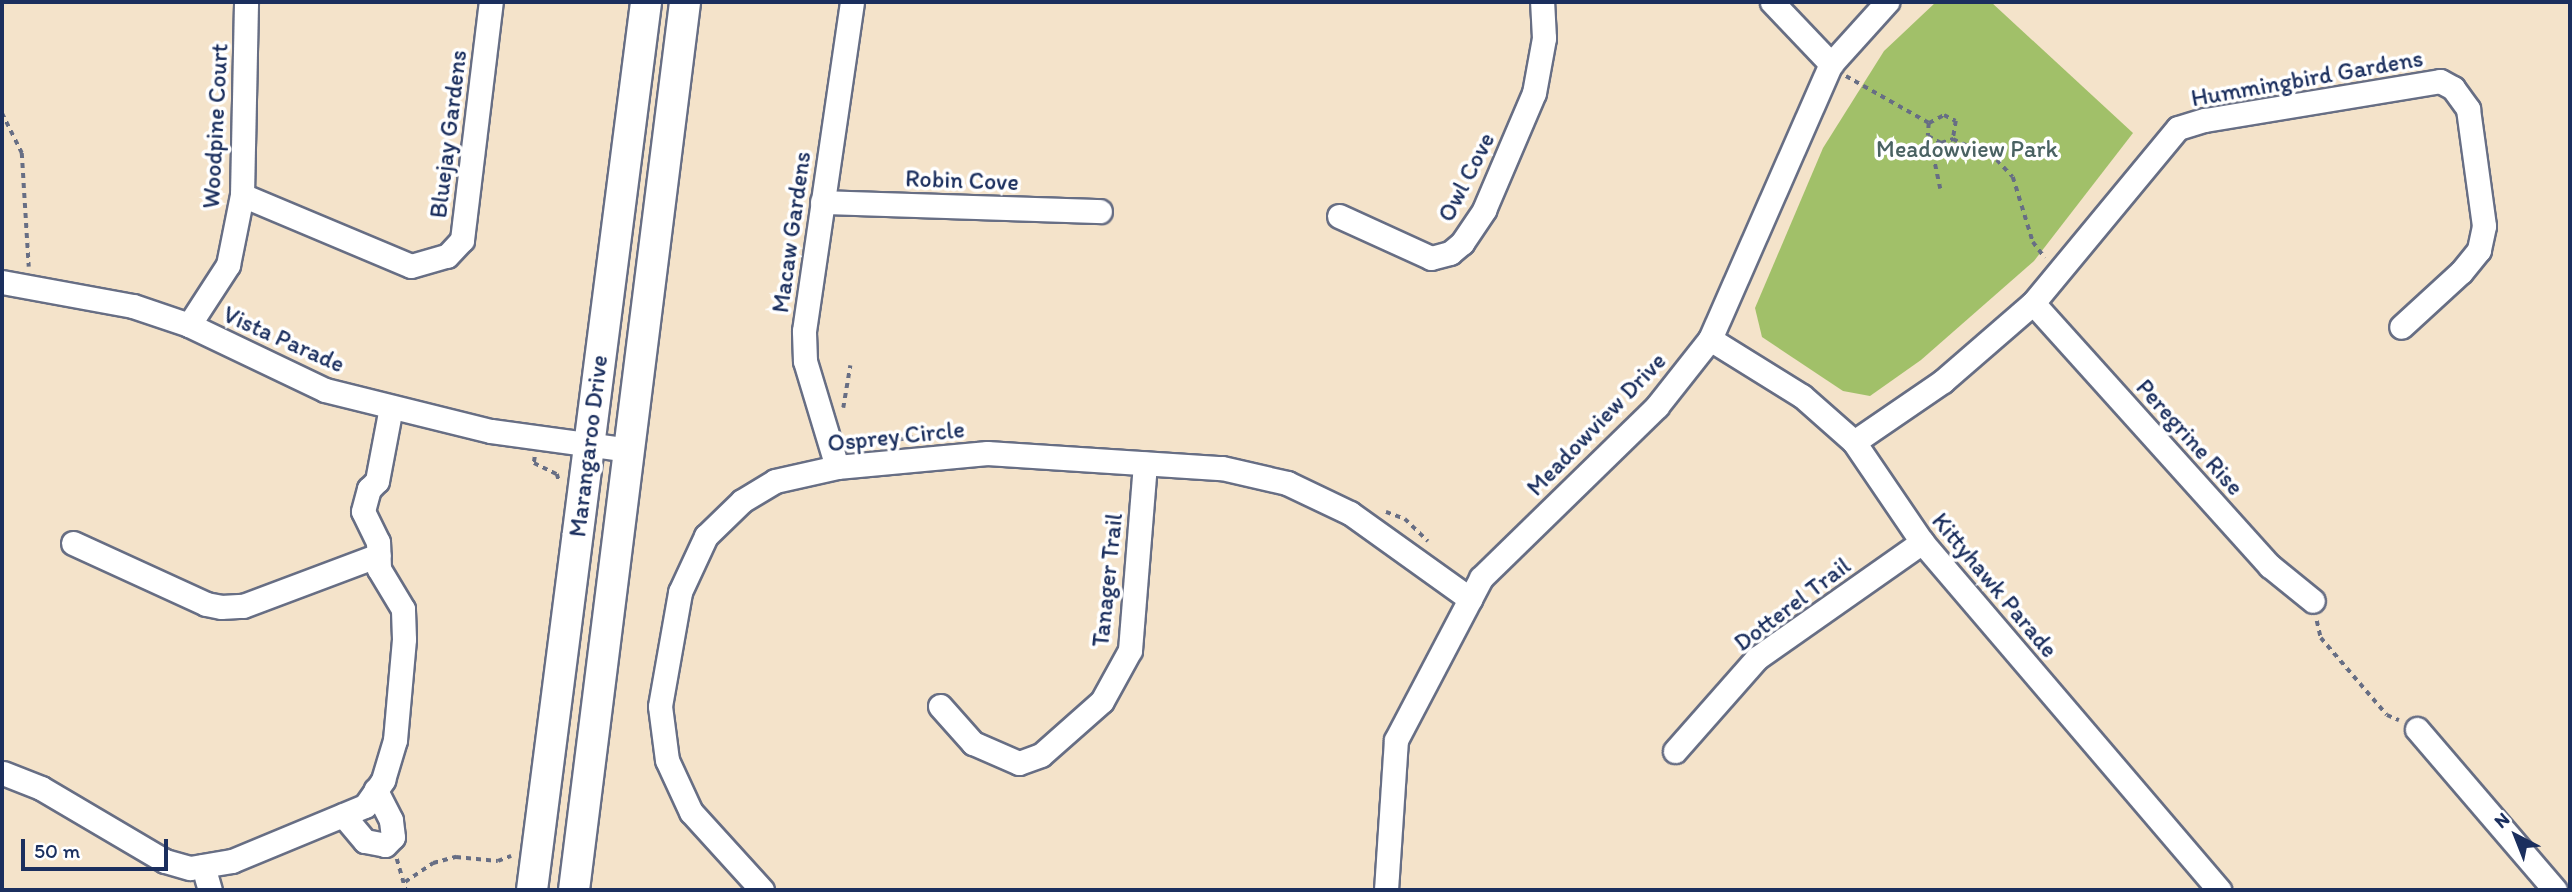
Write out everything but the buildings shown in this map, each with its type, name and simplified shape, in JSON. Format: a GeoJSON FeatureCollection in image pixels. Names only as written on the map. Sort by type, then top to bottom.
{"type":"FeatureCollection","features":[{"type":"Feature","properties":{"kind":"main road","name":"Marangaroo Drive"},"geometry":{"type":"LineString","coordinates":[[532,890],[646,2]]}},
{"type":"Feature","properties":{"kind":"main road","name":"Marangaroo Drive"},"geometry":{"type":"LineString","coordinates":[[574,890],[685,2]]}},
{"type":"Feature","properties":{"kind":"street","name":"Woodpine Court"},"geometry":{"type":"LineString","coordinates":[[189,325],[228,265],[242,195],[246,2]]}},
{"type":"Feature","properties":{"kind":"street","name":"Bluejay Gardens"},"geometry":{"type":"LineString","coordinates":[[242,195],[411,266],[447,256],[461,240],[491,2]]}},
{"type":"Feature","properties":{"kind":"street","name":"Macaw Gardens"},"geometry":{"type":"LineString","coordinates":[[837,467],[805,351],[822,202],[852,2]]}},
{"type":"Feature","properties":{"kind":"street","name":"Owl Cove"},"geometry":{"type":"LineString","coordinates":[[1339,216],[1431,258],[1450,253],[1462,243],[1484,210],[1534,93],[1544,38],[1542,2]]}},
{"type":"Feature","properties":{"kind":"street"},"geometry":{"type":"LineString","coordinates":[[1772,2],[1831,64]]}},
{"type":"Feature","properties":{"kind":"street","name":"Meadowview Drive"},"geometry":{"type":"LineString","coordinates":[[1385,890],[1396,740],[1481,578],[1657,406],[1710,339],[1831,64],[1887,2]]}},
{"type":"Feature","properties":{"kind":"street","name":"Hummingbird Gardens"},"geometry":{"type":"LineString","coordinates":[[1854,442],[1943,381],[2033,303],[2160,144],[2178,128],[2205,120],[2440,81],[2453,88],[2468,109],[2484,226],[2479,250],[2461,272],[2401,327]]}},
{"type":"Feature","properties":{"kind":"street","name":"Robin Cove"},"geometry":{"type":"LineString","coordinates":[[822,202],[1100,211]]}},
{"type":"Feature","properties":{"kind":"street","name":"Vista Parade"},"geometry":{"type":"LineString","coordinates":[[2,282],[133,306],[189,325],[324,390],[491,432],[630,450]]}},
{"type":"Feature","properties":{"kind":"street","name":"Peregrine Rise"},"geometry":{"type":"LineString","coordinates":[[2033,303],[2270,566],[2313,601]]}},
{"type":"Feature","properties":{"kind":"street","name":"Kittyhawk Parade"},"geometry":{"type":"LineString","coordinates":[[1710,339],[1802,396],[1854,442],[1922,542],[2219,890]]}},
{"type":"Feature","properties":{"kind":"street"},"geometry":{"type":"LineString","coordinates":[[3,773],[41,788],[165,861],[190,868],[232,861],[365,806],[376,790],[395,740],[404,639],[403,609],[379,569],[378,542],[363,511],[369,489],[377,481],[391,407]]}},
{"type":"Feature","properties":{"kind":"street","name":"Osprey Circle"},"geometry":{"type":"LineString","coordinates":[[762,890],[691,812],[667,760],[660,706],[680,592],[706,536],[742,501],[775,481],[837,467],[987,453],[1222,468],[1287,483],[1350,513],[1470,599]]}},
{"type":"Feature","properties":{"kind":"street","name":"Tanager Trail"},"geometry":{"type":"LineString","coordinates":[[940,706],[973,743],[1019,763],[1041,755],[1102,701],[1130,650],[1145,464]]}},
{"type":"Feature","properties":{"kind":"street","name":"Dotterel Trail"},"geometry":{"type":"LineString","coordinates":[[1675,751],[1757,658],[1922,542]]}},
{"type":"Feature","properties":{"kind":"street"},"geometry":{"type":"LineString","coordinates":[[74,543],[206,604],[221,607],[243,606],[379,555]]}},
{"type":"Feature","properties":{"kind":"street"},"geometry":{"type":"LineString","coordinates":[[2417,729],[2555,890]]}},
{"type":"Feature","properties":{"kind":"street"},"geometry":{"type":"LineString","coordinates":[[343,815],[365,841],[384,845],[390,841],[391,821],[376,790]]}},
{"type":"Feature","properties":{"kind":"street"},"geometry":{"type":"LineString","coordinates":[[204,866],[210,890]]}},
{"type":"Feature","properties":{"kind":"path"},"geometry":{"type":"LineString","coordinates":[[1831,64],[1928,122]]}},
{"type":"Feature","properties":{"kind":"path"},"geometry":{"type":"LineString","coordinates":[[2,113],[22,153],[29,271],[26,286]]}},
{"type":"Feature","properties":{"kind":"path"},"geometry":{"type":"LineString","coordinates":[[1928,122],[1944,115],[1956,121],[1953,139]]}},
{"type":"Feature","properties":{"kind":"path"},"geometry":{"type":"LineString","coordinates":[[1928,122],[1928,136],[1941,143]]}},
{"type":"Feature","properties":{"kind":"path"},"geometry":{"type":"LineString","coordinates":[[1940,189],[1933,157],[1941,143],[1953,139],[1997,160],[2013,177],[2033,243],[2058,273]]}},
{"type":"Feature","properties":{"kind":"path"},"geometry":{"type":"LineString","coordinates":[[841,421],[850,366]]}},
{"type":"Feature","properties":{"kind":"path"},"geometry":{"type":"LineString","coordinates":[[881,445],[896,437],[918,437]]}},
{"type":"Feature","properties":{"kind":"path"},"geometry":{"type":"LineString","coordinates":[[1381,510],[1405,519],[1431,544]]}},
{"type":"Feature","properties":{"kind":"path"},"geometry":{"type":"LineString","coordinates":[[2313,601],[2321,638],[2387,715],[2417,729]]}},
{"type":"Feature","properties":{"kind":"path"},"geometry":{"type":"LineString","coordinates":[[390,841],[407,890]]}},
{"type":"Feature","properties":{"kind":"path"},"geometry":{"type":"LineString","coordinates":[[405,882],[433,863],[456,858],[498,861],[516,850]]}},
{"type":"Feature","properties":{"kind":"green space","name":"Meadowview Park"},"geometry":{"type":"Polygon","coordinates":[[[1936,2],[1991,2],[2133,133],[2034,261],[1921,360],[1870,396],[1843,391],[1762,337],[1755,308],[1823,148],[1884,51],[1936,2]]]}}]}
